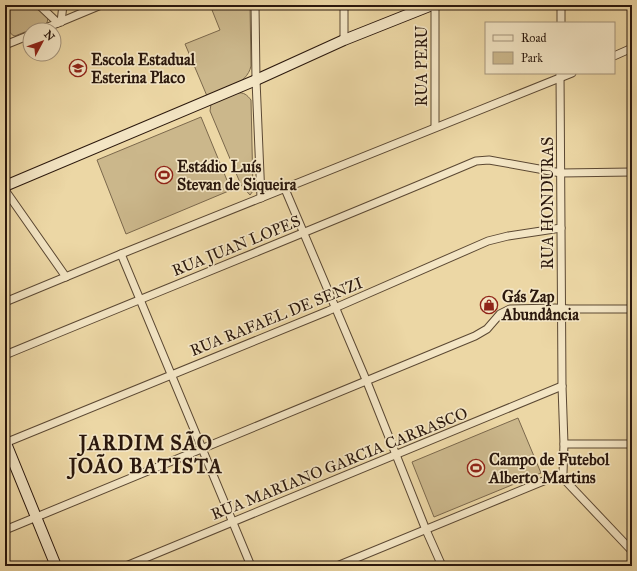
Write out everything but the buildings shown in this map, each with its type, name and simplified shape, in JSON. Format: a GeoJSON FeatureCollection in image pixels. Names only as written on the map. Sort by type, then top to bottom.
{"type":"FeatureCollection","features":[{"type":"Feature","properties":{"kind":"street"},"geometry":{"type":"LineString","coordinates":[[39,5],[59,22]]}},
{"type":"Feature","properties":{"kind":"street"},"geometry":{"type":"LineString","coordinates":[[59,22],[63,5]]}},
{"type":"Feature","properties":{"kind":"street"},"geometry":{"type":"LineString","coordinates":[[59,22],[101,5]]}},
{"type":"Feature","properties":{"kind":"street"},"geometry":{"type":"LineString","coordinates":[[255,5],[256,80],[261,198]]}},
{"type":"Feature","properties":{"kind":"street"},"geometry":{"type":"LineString","coordinates":[[344,5],[344,40]]}},
{"type":"Feature","properties":{"kind":"street"},"geometry":{"type":"LineString","coordinates":[[5,186],[256,80],[344,40],[433,5]]}},
{"type":"Feature","properties":{"kind":"street","name":"RUA PERU"},"geometry":{"type":"LineString","coordinates":[[433,5],[435,127]]}},
{"type":"Feature","properties":{"kind":"street"},"geometry":{"type":"LineString","coordinates":[[561,5],[561,22]]}},
{"type":"Feature","properties":{"kind":"street"},"geometry":{"type":"LineString","coordinates":[[5,45],[22,38]]}},
{"type":"Feature","properties":{"kind":"street"},"geometry":{"type":"LineString","coordinates":[[615,56],[632,48]]}},
{"type":"Feature","properties":{"kind":"street"},"geometry":{"type":"LineString","coordinates":[[5,302],[560,76]]}},
{"type":"Feature","properties":{"kind":"street","name":"RUA HONDURAS"},"geometry":{"type":"LineString","coordinates":[[560,76],[562,386],[564,444],[564,471],[560,475]]}},
{"type":"Feature","properties":{"kind":"street","name":"RUA JUAN LOPES"},"geometry":{"type":"LineString","coordinates":[[5,355],[476,161],[489,160],[561,173]]}},
{"type":"Feature","properties":{"kind":"street"},"geometry":{"type":"LineString","coordinates":[[561,173],[632,172]]}},
{"type":"Feature","properties":{"kind":"street"},"geometry":{"type":"LineString","coordinates":[[285,189],[367,382],[426,530],[442,566]]}},
{"type":"Feature","properties":{"kind":"street"},"geometry":{"type":"LineString","coordinates":[[5,190],[66,277]]}},
{"type":"Feature","properties":{"kind":"street","name":"RUA RAFAEL DE SENZI"},"geometry":{"type":"LineString","coordinates":[[5,443],[336,308],[488,241],[508,236],[561,228]]}},
{"type":"Feature","properties":{"kind":"street"},"geometry":{"type":"LineString","coordinates":[[121,254],[251,566]]}},
{"type":"Feature","properties":{"kind":"street"},"geometry":{"type":"LineString","coordinates":[[5,530],[367,382],[481,333],[505,311],[513,309],[562,308],[632,309]]}},
{"type":"Feature","properties":{"kind":"street","name":"RUA MARIANO GARCIA CARRASCO"},"geometry":{"type":"LineString","coordinates":[[126,566],[562,386]]}},
{"type":"Feature","properties":{"kind":"street"},"geometry":{"type":"LineString","coordinates":[[5,443],[56,566]]}},
{"type":"Feature","properties":{"kind":"street"},"geometry":{"type":"LineString","coordinates":[[564,444],[632,444]]}},
{"type":"Feature","properties":{"kind":"street"},"geometry":{"type":"LineString","coordinates":[[337,566],[560,475],[632,550]]}},
{"type":"Feature","properties":{"kind":"green space"},"geometry":{"type":"Polygon","coordinates":[[[10,5],[35,5],[48,18],[47,22],[22,22],[22,33],[15,36],[10,31],[10,5]]]}},
{"type":"Feature","properties":{"kind":"green space"},"geometry":{"type":"Polygon","coordinates":[[[210,5],[250,5],[251,66],[245,78],[240,82],[234,86],[207,96],[185,44],[220,30],[210,5]]]}},
{"type":"Feature","properties":{"kind":"green space"},"geometry":{"type":"Polygon","coordinates":[[[237,93],[245,94],[251,100],[253,191],[250,195],[241,185],[210,111],[211,104],[237,93]]]}},
{"type":"Feature","properties":{"kind":"green space","name":"Estádio Luís Stevan de Siqueira"},"geometry":{"type":"Polygon","coordinates":[[[201,117],[231,190],[126,234],[97,160],[201,117]]]}},
{"type":"Feature","properties":{"kind":"green space","name":"Campo de Futebol Alberto Martins"},"geometry":{"type":"Polygon","coordinates":[[[518,418],[541,473],[434,517],[412,462],[518,418]]]}},
{"type":"Feature","properties":{"kind":"place","name":"Escola Estadual Esterina Placo"},"geometry":{"type":"Point","coordinates":[78,68]}},
{"type":"Feature","properties":{"kind":"place","name":"Estádio Luís Stevan de Siqueira"},"geometry":{"type":"Point","coordinates":[164,175]}},
{"type":"Feature","properties":{"kind":"place","name":"Gás Zap Abundância"},"geometry":{"type":"Point","coordinates":[489,305]}},
{"type":"Feature","properties":{"kind":"place","name":"Campo de Futebol Alberto Martins"},"geometry":{"type":"Point","coordinates":[476,468]}},
{"type":"Feature","properties":{"kind":"district","name":"JARDIM SÃO JOÃO BATISTA"},"geometry":{"type":"Point","coordinates":[146,454]}}]}
